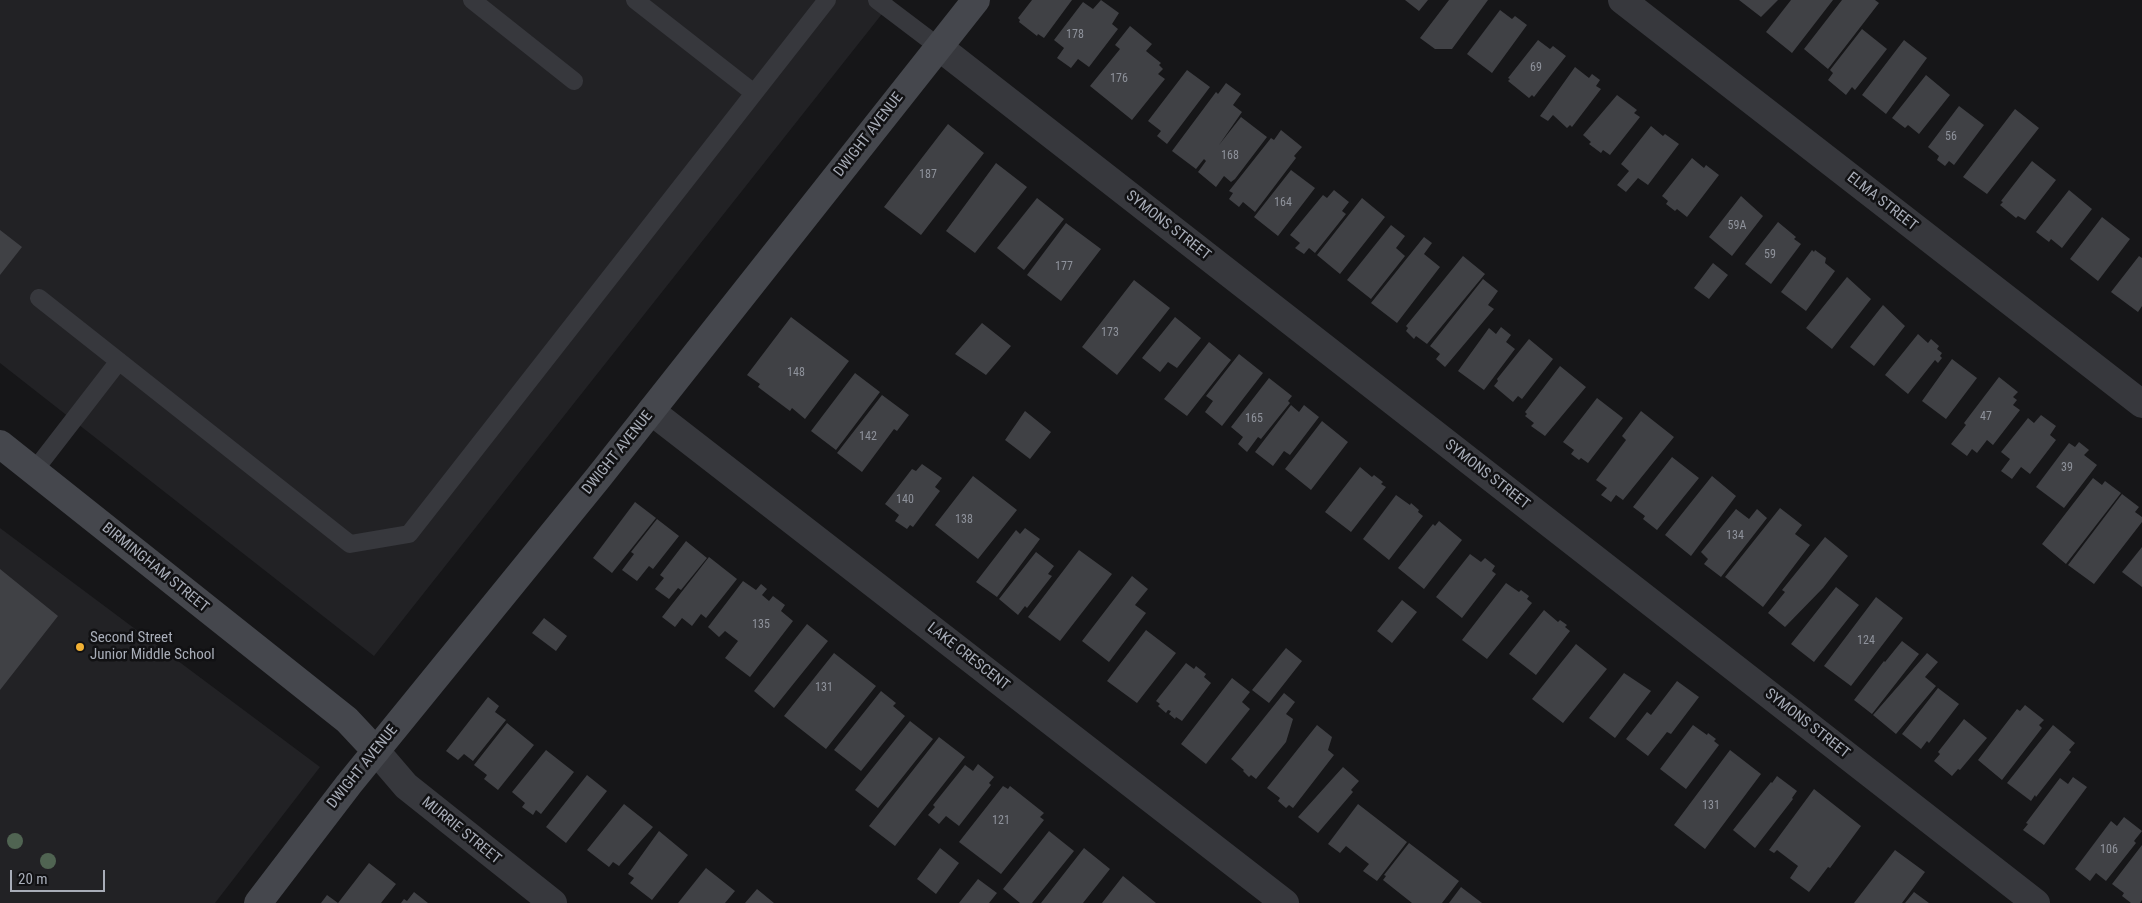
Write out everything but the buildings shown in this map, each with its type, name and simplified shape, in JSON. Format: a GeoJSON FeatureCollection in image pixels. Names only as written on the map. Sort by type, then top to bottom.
{"type":"FeatureCollection","features":[{"type":"Feature","properties":{"kind":"street","name":"DWIGHT AVENUE"},"geometry":{"type":"LineString","coordinates":[[258,903],[376,751],[651,411],[976,0]]}},
{"type":"Feature","properties":{"kind":"street","name":"ELMA STREET"},"geometry":{"type":"LineString","coordinates":[[1622,0],[2142,404]]}},
{"type":"Feature","properties":{"kind":"street","name":"SYMONS STREET"},"geometry":{"type":"LineString","coordinates":[[939,47],[2036,903]]}},
{"type":"Feature","properties":{"kind":"street","name":"LAKE CRESCENT"},"geometry":{"type":"LineString","coordinates":[[651,411],[1284,903]]}},
{"type":"Feature","properties":{"kind":"street","name":"BIRMINGHAM STREET"},"geometry":{"type":"LineString","coordinates":[[0,444],[158,572],[347,720],[376,751]]}},
{"type":"Feature","properties":{"kind":"street","name":"MURRIE STREET"},"geometry":{"type":"LineString","coordinates":[[376,751],[406,786],[554,903]]}},
{"type":"Feature","properties":{"kind":"lane"},"geometry":{"type":"LineString","coordinates":[[472,0],[574,81]]}},
{"type":"Feature","properties":{"kind":"lane"},"geometry":{"type":"LineString","coordinates":[[635,0],[754,93]]}},
{"type":"Feature","properties":{"kind":"lane"},"geometry":{"type":"LineString","coordinates":[[39,298],[350,544],[408,534],[827,0]]}},
{"type":"Feature","properties":{"kind":"lane"},"geometry":{"type":"LineString","coordinates":[[877,0],[939,47]]}},
{"type":"Feature","properties":{"kind":"lane"},"geometry":{"type":"LineString","coordinates":[[34,471],[119,362]]}},
{"type":"Feature","properties":{"kind":"shaded area"},"geometry":{"type":"Polygon","coordinates":[[[0,0],[893,0],[374,656],[0,363],[0,0]]]}},
{"type":"Feature","properties":{"kind":"shaded area","name":"Second Street Junior Middle School"},"geometry":{"type":"Polygon","coordinates":[[[0,528],[320,767],[215,903],[0,903],[0,528]]]}},
{"type":"Feature","properties":{"kind":"place","name":"Second Street Junior Middle School"},"geometry":{"type":"Point","coordinates":[80,647]}}]}
